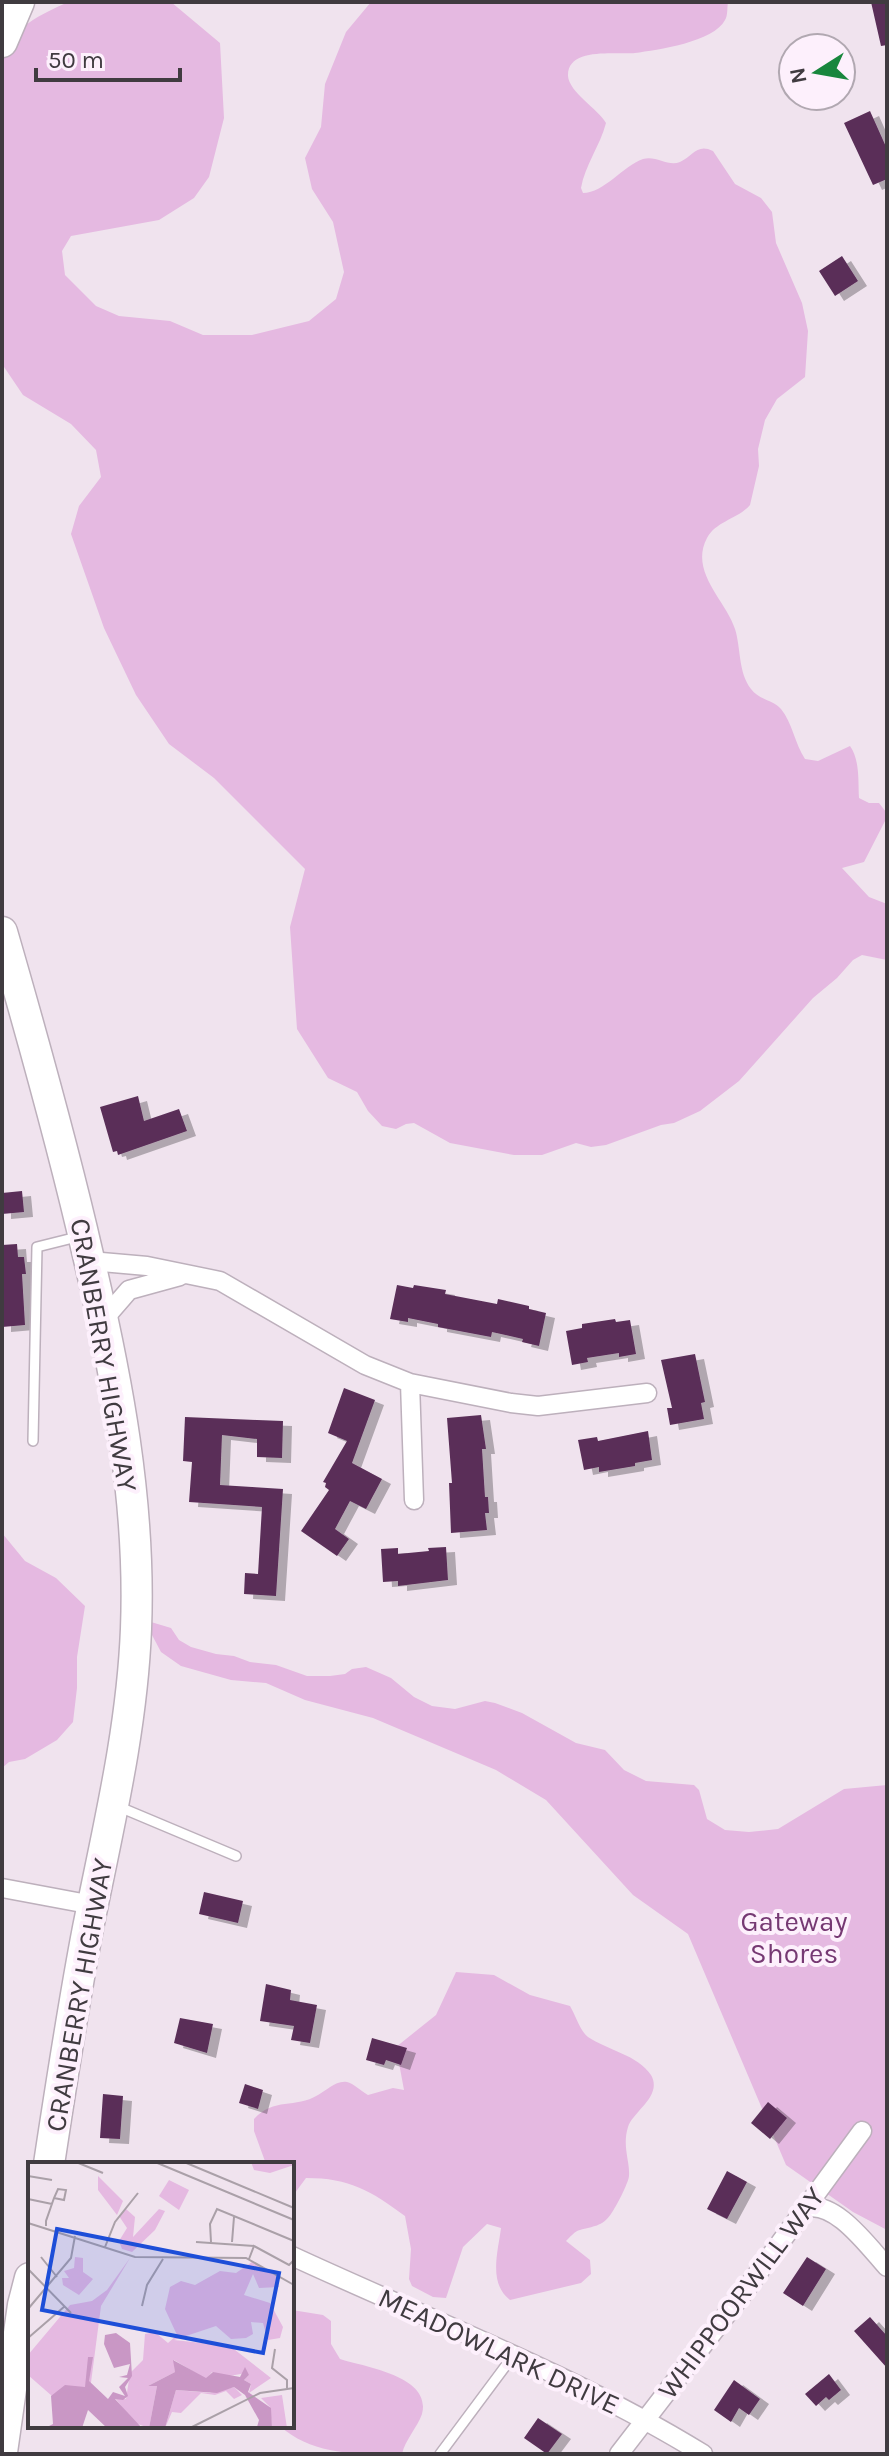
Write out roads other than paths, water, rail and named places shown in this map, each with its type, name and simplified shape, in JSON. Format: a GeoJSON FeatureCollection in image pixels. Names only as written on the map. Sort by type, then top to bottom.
{"type":"FeatureCollection","features":[{"type":"Feature","properties":{"kind":"main road"},"geometry":{"type":"LineString","coordinates":[[2,42],[19,2]]}},
{"type":"Feature","properties":{"kind":"main road","name":"CRANBERRY HIGHWAY"},"geometry":{"type":"LineString","coordinates":[[2,932],[57,1125],[103,1320],[125,1441],[136,1598],[132,1696],[49,2162]]}},
{"type":"Feature","properties":{"kind":"main road"},"geometry":{"type":"LineString","coordinates":[[2,2452],[28,2286]]}},
{"type":"Feature","properties":{"kind":"street"},"geometry":{"type":"LineString","coordinates":[[87,1248],[147,1266],[220,1281],[365,1365],[410,1383],[538,1406],[647,1393]]}},
{"type":"Feature","properties":{"kind":"street"},"geometry":{"type":"LineString","coordinates":[[103,1320],[129,1290],[187,1275]]}},
{"type":"Feature","properties":{"kind":"street"},"geometry":{"type":"LineString","coordinates":[[410,1383],[414,1500]]}},
{"type":"Feature","properties":{"kind":"street"},"geometry":{"type":"LineString","coordinates":[[2,1888],[93,1905]]}},
{"type":"Feature","properties":{"kind":"street","name":"WHIPPOORWILL WAY"},"geometry":{"type":"LineString","coordinates":[[619,2454],[747,2288],[862,2131]]}},
{"type":"Feature","properties":{"kind":"street"},"geometry":{"type":"LineString","coordinates":[[803,2209],[814,2206],[830,2210],[887,2267]]}},
{"type":"Feature","properties":{"kind":"street","name":"MEADOWLARK DRIVE"},"geometry":{"type":"LineString","coordinates":[[294,2257],[572,2382],[703,2454]]}},
{"type":"Feature","properties":{"kind":"lane"},"geometry":{"type":"LineString","coordinates":[[33,1441],[37,1247],[87,1248]]}},
{"type":"Feature","properties":{"kind":"lane"},"geometry":{"type":"LineString","coordinates":[[114,1804],[236,1856]]}},
{"type":"Feature","properties":{"kind":"lane"},"geometry":{"type":"LineString","coordinates":[[440,2454],[513,2356]]}},
{"type":"Feature","properties":{"kind":"park label","name":"Gateway Shores"},"geometry":{"type":"Point","coordinates":[794,1937]}}]}
